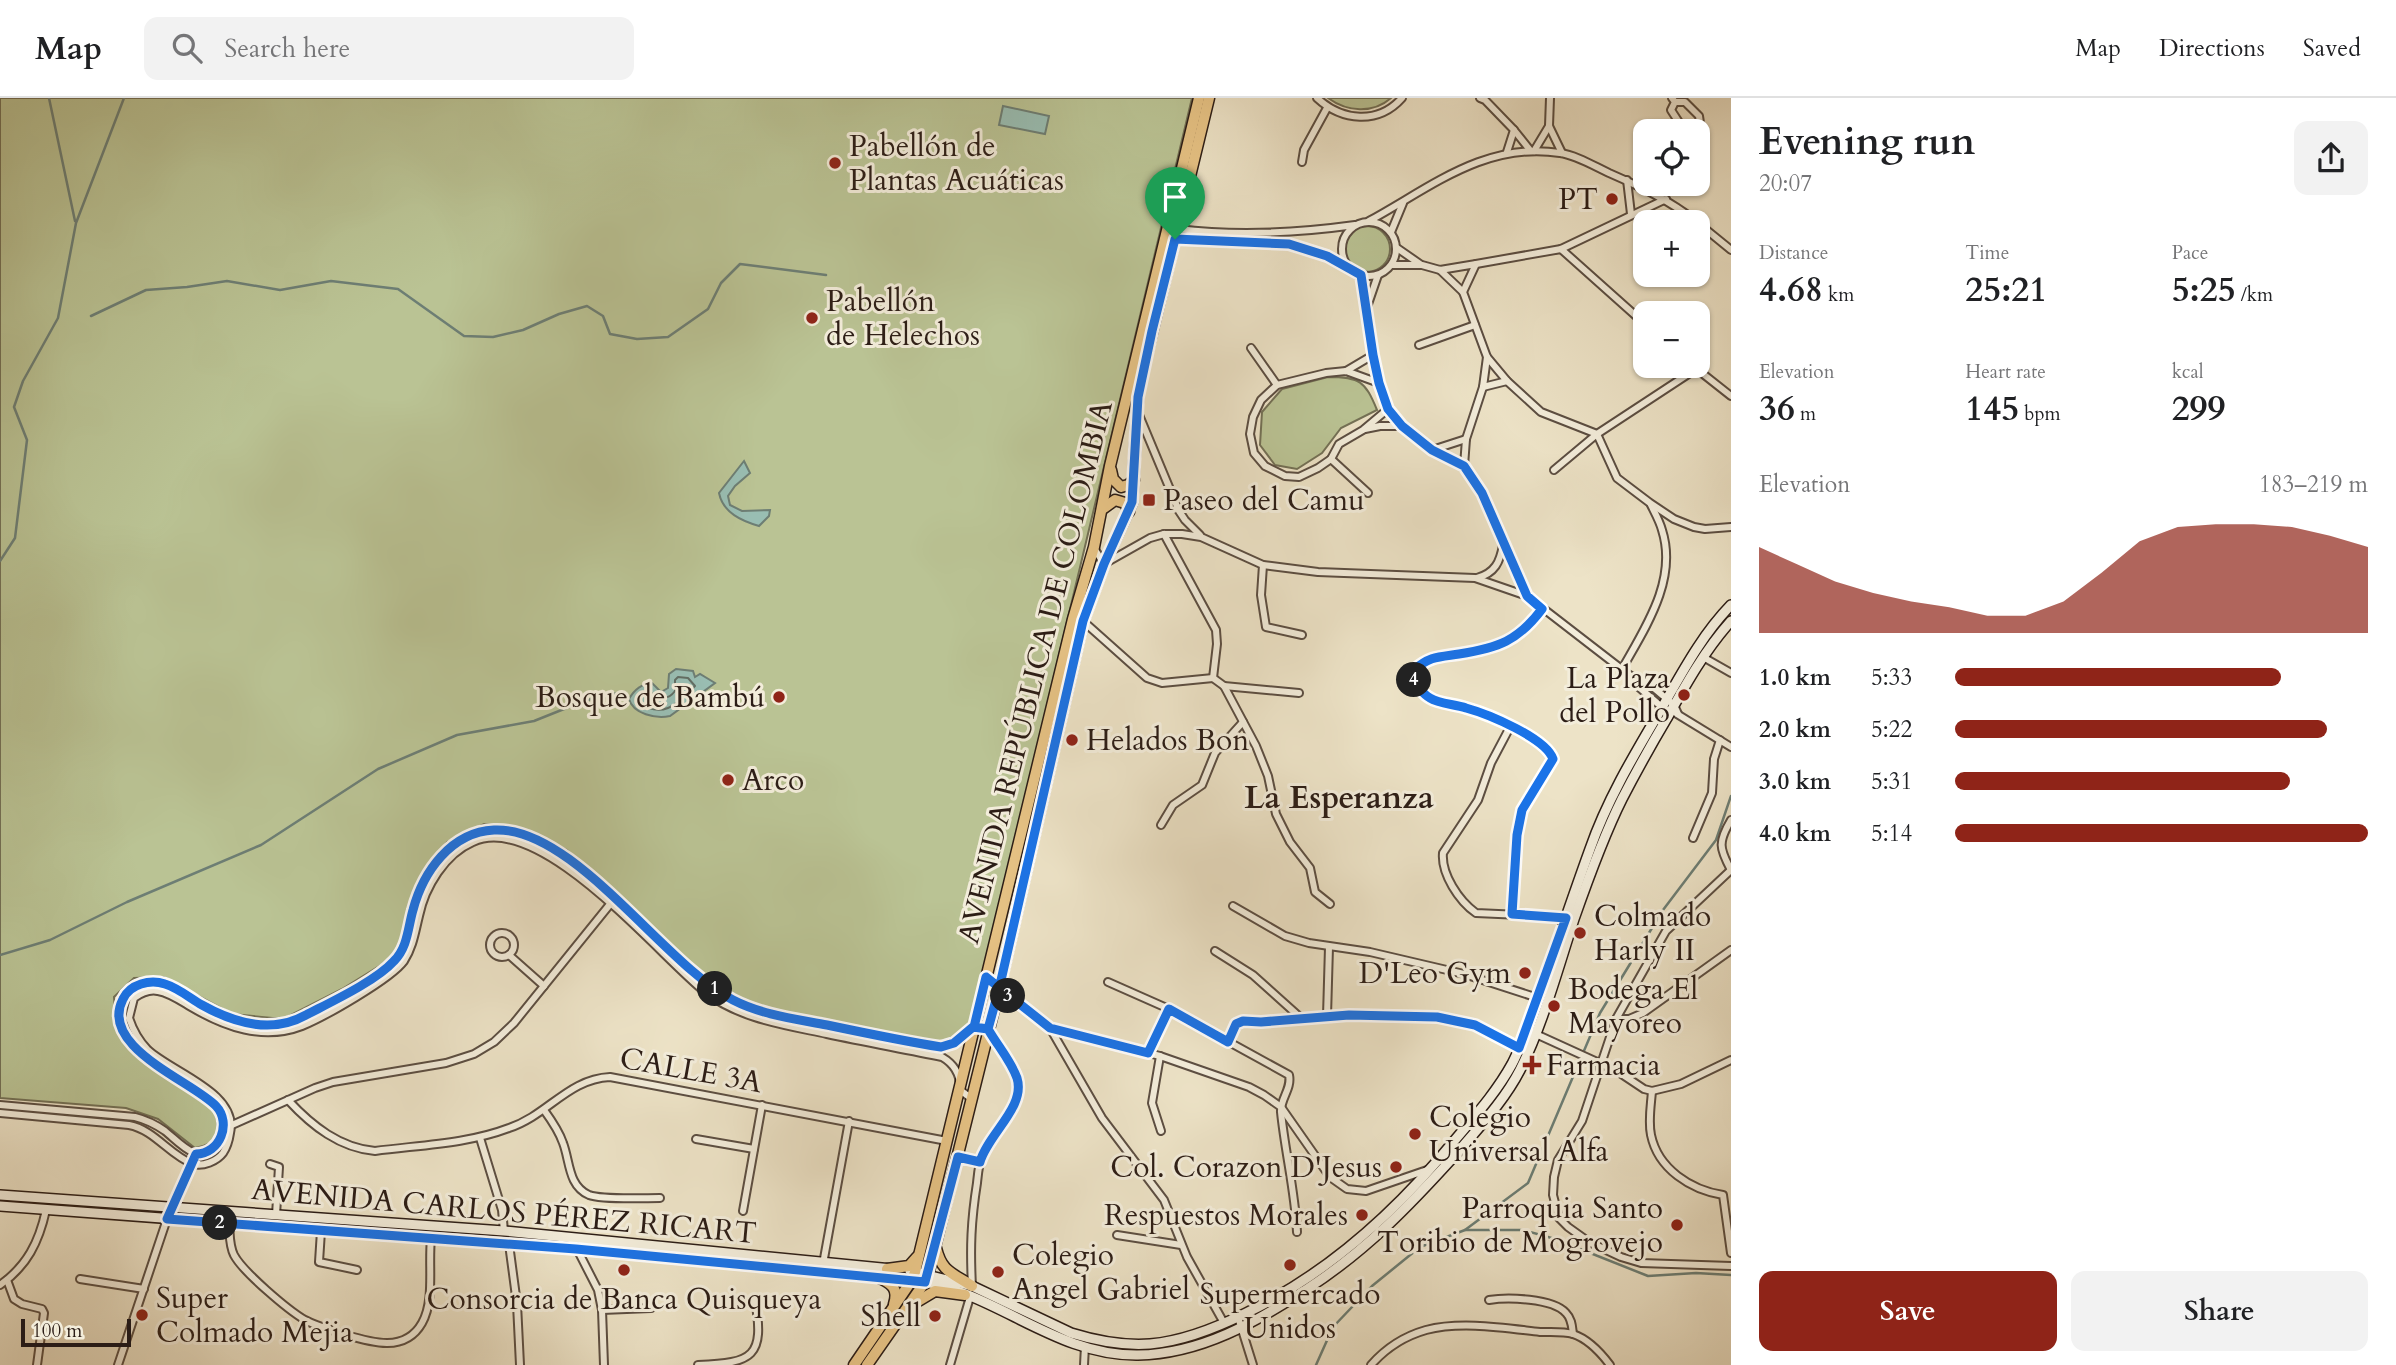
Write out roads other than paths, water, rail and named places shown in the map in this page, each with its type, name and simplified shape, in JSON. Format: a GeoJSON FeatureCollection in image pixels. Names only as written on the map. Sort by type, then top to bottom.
{"type":"FeatureCollection","features":[{"type":"Feature","properties":{"kind":"main road","name":"AVENIDA REPÚBLICA DE COLOMBIA"},"geometry":{"type":"LineString","coordinates":[[854,1365],[891,1310],[920,1277],[919,1254],[1073,619],[1094,547],[1110,466],[1199,98]]}},
{"type":"Feature","properties":{"kind":"main road","name":"AVENIDA REPÚBLICA DE COLOMBIA"},"geometry":{"type":"LineString","coordinates":[[867,1365],[904,1312],[935,1244],[999,989],[1083,621],[1104,564],[1132,502],[1137,411],[1142,374],[1209,98]]}},
{"type":"Feature","properties":{"kind":"main road"},"geometry":{"type":"LineString","coordinates":[[1110,466],[1117,484],[1125,487],[1134,480]]}},
{"type":"Feature","properties":{"kind":"main road"},"geometry":{"type":"LineString","coordinates":[[1103,509],[1115,500],[1125,503],[1129,512]]}},
{"type":"Feature","properties":{"kind":"main road"},"geometry":{"type":"LineString","coordinates":[[1086,1343],[1149,1344],[1185,1338],[1238,1317],[1304,1281],[1354,1245],[1433,1167],[1492,1097],[1531,1031],[1622,799],[1670,708],[1703,637],[1731,604]]}},
{"type":"Feature","properties":{"kind":"main road"},"geometry":{"type":"LineString","coordinates":[[920,1277],[969,1292],[1071,1333],[1086,1343],[1136,1355],[1170,1352],[1206,1342],[1242,1327],[1336,1269],[1392,1223],[1434,1180],[1499,1105],[1520,1069],[1538,998],[1603,814],[1703,657],[1731,621]]}},
{"type":"Feature","properties":{"kind":"main road","name":"AVENIDA CARLOS PÉREZ RICART"},"geometry":{"type":"LineString","coordinates":[[0,1195],[504,1231],[822,1268],[877,1278],[920,1277]]}},
{"type":"Feature","properties":{"kind":"main road","name":"AVENIDA CARLOS PÉREZ RICART"},"geometry":{"type":"LineString","coordinates":[[0,1206],[822,1268],[887,1269],[920,1277]]}},
{"type":"Feature","properties":{"kind":"main road"},"geometry":{"type":"LineString","coordinates":[[935,1244],[944,1269],[969,1292]]}},
{"type":"Feature","properties":{"kind":"main road"},"geometry":{"type":"LineString","coordinates":[[887,1269],[909,1266],[919,1254]]}},
{"type":"Feature","properties":{"kind":"main road"},"geometry":{"type":"LineString","coordinates":[[877,1278],[890,1282],[896,1292],[891,1310]]}},
{"type":"Feature","properties":{"kind":"main road"},"geometry":{"type":"LineString","coordinates":[[904,1312],[935,1291],[969,1292]]}},
{"type":"Feature","properties":{"kind":"street"},"geometry":{"type":"LineString","coordinates":[[1317,98],[1327,108],[1339,114],[1364,118],[1389,109],[1402,98]]}},
{"type":"Feature","properties":{"kind":"street"},"geometry":{"type":"LineString","coordinates":[[1550,98],[1549,126],[1562,153]]}},
{"type":"Feature","properties":{"kind":"street"},"geometry":{"type":"LineString","coordinates":[[1484,99],[1532,150]]}},
{"type":"Feature","properties":{"kind":"street"},"geometry":{"type":"LineString","coordinates":[[1673,100],[1685,102],[1699,116],[1700,123],[1697,128],[1687,130],[1682,127],[1671,110],[1673,100]]}},
{"type":"Feature","properties":{"kind":"street"},"geometry":{"type":"LineString","coordinates":[[1301,162],[1304,150],[1327,108]]}},
{"type":"Feature","properties":{"kind":"street"},"geometry":{"type":"LineString","coordinates":[[1532,150],[1549,126]]}},
{"type":"Feature","properties":{"kind":"street"},"geometry":{"type":"LineString","coordinates":[[1507,152],[1514,130]]}},
{"type":"Feature","properties":{"kind":"street"},"geometry":{"type":"LineString","coordinates":[[1177,234],[1309,232],[1355,225],[1404,203],[1442,177],[1507,152],[1532,150],[1562,153],[1627,180],[1666,199],[1680,210]]}},
{"type":"Feature","properties":{"kind":"street"},"geometry":{"type":"LineString","coordinates":[[1627,180],[1631,214]]}},
{"type":"Feature","properties":{"kind":"street"},"geometry":{"type":"LineString","coordinates":[[1366,309],[1378,275],[1392,265],[1422,265],[1440,270],[1561,249],[1666,199]]}},
{"type":"Feature","properties":{"kind":"street"},"geometry":{"type":"LineString","coordinates":[[1391,232],[1404,203]]}},
{"type":"Feature","properties":{"kind":"street"},"geometry":{"type":"LineString","coordinates":[[1369,221],[1385,226],[1391,232],[1397,248],[1422,265]]}},
{"type":"Feature","properties":{"kind":"street"},"geometry":{"type":"LineString","coordinates":[[1347,265],[1342,248],[1344,239],[1355,225]]}},
{"type":"Feature","properties":{"kind":"street"},"geometry":{"type":"LineString","coordinates":[[1710,233],[1731,250]]}},
{"type":"Feature","properties":{"kind":"street"},"geometry":{"type":"LineString","coordinates":[[1177,234],[1289,244],[1327,256],[1361,275],[1378,275]]}},
{"type":"Feature","properties":{"kind":"street"},"geometry":{"type":"LineString","coordinates":[[1392,265],[1397,248]]}},
{"type":"Feature","properties":{"kind":"street"},"geometry":{"type":"LineString","coordinates":[[1561,249],[1633,313]]}},
{"type":"Feature","properties":{"kind":"street"},"geometry":{"type":"LineString","coordinates":[[1463,292],[1476,264]]}},
{"type":"Feature","properties":{"kind":"street"},"geometry":{"type":"LineString","coordinates":[[1440,270],[1463,292],[1487,357],[1507,381],[1541,412],[1597,434],[1617,478],[1674,519],[1705,529],[1731,527]]}},
{"type":"Feature","properties":{"kind":"street"},"geometry":{"type":"LineString","coordinates":[[1361,275],[1373,355],[1388,409],[1402,426],[1432,450],[1464,466],[1482,493],[1527,596]]}},
{"type":"Feature","properties":{"kind":"street"},"geometry":{"type":"LineString","coordinates":[[1419,345],[1475,325]]}},
{"type":"Feature","properties":{"kind":"street"},"geometry":{"type":"LineString","coordinates":[[1251,348],[1278,385]]}},
{"type":"Feature","properties":{"kind":"street"},"geometry":{"type":"LineString","coordinates":[[1373,355],[1346,371],[1278,385],[1261,400],[1253,417],[1250,434],[1254,453],[1265,466],[1284,476],[1299,477],[1331,459],[1339,444],[1363,430],[1388,409]]}},
{"type":"Feature","properties":{"kind":"street"},"geometry":{"type":"LineString","coordinates":[[1464,466],[1466,439],[1483,387],[1487,357]]}},
{"type":"Feature","properties":{"kind":"street"},"geometry":{"type":"LineString","coordinates":[[1346,371],[1379,383]]}},
{"type":"Feature","properties":{"kind":"street"},"geometry":{"type":"LineString","coordinates":[[1554,470],[1597,434],[1678,378]]}},
{"type":"Feature","properties":{"kind":"street"},"geometry":{"type":"LineString","coordinates":[[1708,378],[1731,397]]}},
{"type":"Feature","properties":{"kind":"street"},"geometry":{"type":"LineString","coordinates":[[1483,387],[1507,381]]}},
{"type":"Feature","properties":{"kind":"street"},"geometry":{"type":"LineString","coordinates":[[1137,411],[1179,511],[1201,537]]}},
{"type":"Feature","properties":{"kind":"street"},"geometry":{"type":"LineString","coordinates":[[1363,430],[1380,426],[1402,426]]}},
{"type":"Feature","properties":{"kind":"street"},"geometry":{"type":"LineString","coordinates":[[1432,450],[1466,439]]}},
{"type":"Feature","properties":{"kind":"street"},"geometry":{"type":"LineString","coordinates":[[1331,459],[1368,493]]}},
{"type":"Feature","properties":{"kind":"street"},"geometry":{"type":"LineString","coordinates":[[1625,671],[1660,597],[1664,578],[1666,554],[1663,531],[1650,503]]}},
{"type":"Feature","properties":{"kind":"street"},"geometry":{"type":"LineString","coordinates":[[1663,531],[1674,519]]}},
{"type":"Feature","properties":{"kind":"street"},"geometry":{"type":"LineString","coordinates":[[1164,534],[1216,630],[1213,678]]}},
{"type":"Feature","properties":{"kind":"street"},"geometry":{"type":"LineString","coordinates":[[1094,547],[1104,564],[1150,538],[1164,534],[1201,537],[1263,565],[1318,572],[1475,578],[1527,596],[1625,671],[1644,681],[1670,708],[1731,747]]}},
{"type":"Feature","properties":{"kind":"street"},"geometry":{"type":"LineString","coordinates":[[1475,578],[1486,575],[1498,564],[1503,544]]}},
{"type":"Feature","properties":{"kind":"street"},"geometry":{"type":"LineString","coordinates":[[1263,565],[1261,595],[1266,627],[1302,635]]}},
{"type":"Feature","properties":{"kind":"street"},"geometry":{"type":"LineString","coordinates":[[1512,914],[1517,835],[1522,810],[1553,759],[1550,751],[1534,738],[1467,708],[1430,699],[1414,683],[1414,670],[1426,659],[1474,652],[1506,643],[1528,629],[1542,609]]}},
{"type":"Feature","properties":{"kind":"street"},"geometry":{"type":"LineString","coordinates":[[1083,621],[1147,678],[1162,683],[1213,678],[1224,686],[1268,776],[1276,814],[1290,842],[1310,868],[1315,892],[1330,904]]}},
{"type":"Feature","properties":{"kind":"street"},"geometry":{"type":"LineString","coordinates":[[1703,657],[1731,673]]}},
{"type":"Feature","properties":{"kind":"street"},"geometry":{"type":"LineString","coordinates":[[1224,686],[1300,693]]}},
{"type":"Feature","properties":{"kind":"street"},"geometry":{"type":"LineString","coordinates":[[1161,825],[1173,805],[1202,785],[1215,753],[1243,722]]}},
{"type":"Feature","properties":{"kind":"street"},"geometry":{"type":"LineString","coordinates":[[1510,727],[1491,763],[1478,800],[1443,853],[1442,862],[1451,884],[1466,906],[1476,913],[1566,918]]}},
{"type":"Feature","properties":{"kind":"street"},"geometry":{"type":"LineString","coordinates":[[1693,838],[1712,793],[1714,759],[1720,740]]}},
{"type":"Feature","properties":{"kind":"street"},"geometry":{"type":"LineString","coordinates":[[1731,820],[1721,842],[1722,854],[1731,870],[1666,931],[1616,1019],[1582,1121],[1558,1160],[1553,1195],[1559,1218],[1589,1242],[1629,1260],[1659,1264],[1731,1266]]}},
{"type":"Feature","properties":{"kind":"street"},"geometry":{"type":"LineString","coordinates":[[0,1113],[138,1126],[193,1163],[205,1164],[218,1157],[227,1146],[231,1117],[222,1107],[146,1059],[135,1047],[124,1031],[119,1013],[124,997],[131,990],[148,983],[167,984],[220,1014],[254,1024],[276,1025],[303,1017],[387,973],[405,944],[418,891],[447,849],[470,834],[503,830],[532,838],[571,861],[691,974],[732,1000],[787,1022],[942,1057],[957,1073],[960,1090],[972,1100]]}},
{"type":"Feature","properties":{"kind":"street"},"geometry":{"type":"LineString","coordinates":[[232,1125],[334,1082],[446,1063],[474,1054],[494,1042],[514,1023],[613,902]]}},
{"type":"Feature","properties":{"kind":"street"},"geometry":{"type":"LineString","coordinates":[[1233,906],[1285,936],[1465,974],[1538,998]]}},
{"type":"Feature","properties":{"kind":"street"},"geometry":{"type":"LineString","coordinates":[[1327,1016],[1329,947]]}},
{"type":"Feature","properties":{"kind":"street"},"geometry":{"type":"LineString","coordinates":[[1616,1019],[1629,1019],[1643,1013],[1731,950]]}},
{"type":"Feature","properties":{"kind":"street"},"geometry":{"type":"LineString","coordinates":[[1215,951],[1254,975],[1302,1019]]}},
{"type":"Feature","properties":{"kind":"street"},"geometry":{"type":"LineString","coordinates":[[509,955],[544,986]]}},
{"type":"Feature","properties":{"kind":"street"},"geometry":{"type":"LineString","coordinates":[[986,977],[1050,1028],[1102,1118],[1164,1200],[1181,1245],[1224,1323]]}},
{"type":"Feature","properties":{"kind":"street"},"geometry":{"type":"LineString","coordinates":[[1108,982],[1169,1009],[1289,1075],[1291,1083],[1281,1107],[1295,1199],[1297,1232]]}},
{"type":"Feature","properties":{"kind":"street"},"geometry":{"type":"LineString","coordinates":[[1148,1053],[1169,1009]]}},
{"type":"Feature","properties":{"kind":"street"},"geometry":{"type":"LineString","coordinates":[[1228,1042],[1239,1022],[1327,1016],[1437,1017],[1475,1025],[1519,1048]]}},
{"type":"Feature","properties":{"kind":"street"},"geometry":{"type":"LineString","coordinates":[[787,1022],[941,1047],[954,1043],[974,1027],[988,1029],[1018,1080],[1016,1103],[989,1140],[980,1162],[970,1238],[969,1292],[950,1365]]}},
{"type":"Feature","properties":{"kind":"street"},"geometry":{"type":"LineString","coordinates":[[1050,1028],[1160,1056],[1249,1087],[1281,1107],[1330,1177],[1347,1189],[1366,1191],[1433,1167]]}},
{"type":"Feature","properties":{"kind":"street"},"geometry":{"type":"LineString","coordinates":[[853,1039],[855,1031]]}},
{"type":"Feature","properties":{"kind":"street"},"geometry":{"type":"LineString","coordinates":[[1531,1031],[1652,1091],[1681,1084],[1731,1060]]}},
{"type":"Feature","properties":{"kind":"street"},"geometry":{"type":"LineString","coordinates":[[1160,1056],[1152,1103],[1161,1131]]}},
{"type":"Feature","properties":{"kind":"street","name":"CALLE 3A"},"geometry":{"type":"LineString","coordinates":[[288,1100],[318,1129],[348,1145],[375,1151],[480,1138],[513,1127],[544,1110],[581,1082],[610,1077],[947,1142]]}},
{"type":"Feature","properties":{"kind":"street"},"geometry":{"type":"LineString","coordinates":[[1652,1091],[1650,1134],[1662,1162],[1687,1182],[1710,1193],[1731,1194]]}},
{"type":"Feature","properties":{"kind":"street"},"geometry":{"type":"LineString","coordinates":[[0,1105],[135,1117],[153,1123],[188,1151],[196,1154],[206,1154],[212,1150],[222,1135],[222,1107]]}},
{"type":"Feature","properties":{"kind":"street"},"geometry":{"type":"LineString","coordinates":[[743,1210],[762,1105]]}},
{"type":"Feature","properties":{"kind":"street"},"geometry":{"type":"LineString","coordinates":[[544,1110],[564,1144],[573,1180],[580,1190],[591,1196],[660,1199]]}},
{"type":"Feature","properties":{"kind":"street"},"geometry":{"type":"LineString","coordinates":[[822,1268],[849,1121]]}},
{"type":"Feature","properties":{"kind":"street"},"geometry":{"type":"LineString","coordinates":[[480,1138],[502,1210],[504,1231]]}},
{"type":"Feature","properties":{"kind":"street"},"geometry":{"type":"LineString","coordinates":[[696,1139],[754,1149]]}},
{"type":"Feature","properties":{"kind":"street"},"geometry":{"type":"LineString","coordinates":[[118,1365],[167,1219],[196,1154]]}},
{"type":"Feature","properties":{"kind":"street"},"geometry":{"type":"LineString","coordinates":[[958,1157],[980,1162]]}},
{"type":"Feature","properties":{"kind":"street"},"geometry":{"type":"LineString","coordinates":[[270,1164],[279,1167],[276,1215]]}},
{"type":"Feature","properties":{"kind":"street"},"geometry":{"type":"LineString","coordinates":[[1723,1195],[1731,1253]]}},
{"type":"Feature","properties":{"kind":"street"},"geometry":{"type":"LineString","coordinates":[[0,1285],[21,1267],[35,1247],[46,1210]]}},
{"type":"Feature","properties":{"kind":"street"},"geometry":{"type":"LineString","coordinates":[[229,1224],[231,1247],[239,1263],[294,1312],[320,1327],[385,1344],[406,1339],[421,1325],[426,1314],[431,1239]]}},
{"type":"Feature","properties":{"kind":"street"},"geometry":{"type":"LineString","coordinates":[[321,1231],[319,1262],[357,1270]]}},
{"type":"Feature","properties":{"kind":"street"},"geometry":{"type":"LineString","coordinates":[[1117,1235],[1181,1245]]}},
{"type":"Feature","properties":{"kind":"street"},"geometry":{"type":"LineString","coordinates":[[576,1238],[576,1249],[598,1290],[602,1310],[604,1365]]}},
{"type":"Feature","properties":{"kind":"street"},"geometry":{"type":"LineString","coordinates":[[509,1244],[517,1304],[520,1365]]}},
{"type":"Feature","properties":{"kind":"street"},"geometry":{"type":"LineString","coordinates":[[80,1279],[144,1289]]}},
{"type":"Feature","properties":{"kind":"street"},"geometry":{"type":"LineString","coordinates":[[7,1280],[13,1299],[42,1309],[44,1313],[37,1365]]}},
{"type":"Feature","properties":{"kind":"street"},"geometry":{"type":"LineString","coordinates":[[1489,1300],[1508,1297],[1549,1304],[1566,1311],[1572,1324],[1573,1335]]}},
{"type":"Feature","properties":{"kind":"street"},"geometry":{"type":"LineString","coordinates":[[698,1365],[737,1362],[752,1352],[760,1331],[755,1300]]}},
{"type":"Feature","properties":{"kind":"street"},"geometry":{"type":"LineString","coordinates":[[602,1310],[651,1308]]}},
{"type":"Feature","properties":{"kind":"street"},"geometry":{"type":"LineString","coordinates":[[1238,1317],[1253,1365]]}},
{"type":"Feature","properties":{"kind":"street"},"geometry":{"type":"LineString","coordinates":[[1371,1365],[1390,1348],[1410,1336],[1427,1330],[1455,1327],[1573,1335],[1600,1352],[1610,1365]]}},
{"type":"Feature","properties":{"kind":"street"},"geometry":{"type":"LineString","coordinates":[[1084,1365],[1086,1343]]}},
{"type":"Feature","properties":{"kind":"water"},"geometry":{"type":"Polygon","coordinates":[[[1003,106],[1049,116],[1045,134],[999,125],[1003,106]]]}},
{"type":"Feature","properties":{"kind":"water"},"geometry":{"type":"Polygon","coordinates":[[[744,461],[750,473],[728,496],[730,505],[742,511],[770,510],[769,516],[759,526],[740,519],[729,511],[719,493],[744,461]]]}},
{"type":"Feature","properties":{"kind":"water"},"geometry":{"type":"Polygon","coordinates":[[[676,669],[693,671],[695,677],[700,674],[715,683],[670,716],[646,714],[631,704],[631,696],[644,685],[652,683],[661,692],[668,688],[669,674],[676,669]]]}},
{"type":"Feature","properties":{"kind":"waterway"},"geometry":{"type":"LineString","coordinates":[[49,98],[75,221]]}},
{"type":"Feature","properties":{"kind":"waterway"},"geometry":{"type":"LineString","coordinates":[[0,561],[15,538],[27,440],[14,407],[23,381],[58,318],[76,223],[124,98]]}},
{"type":"Feature","properties":{"kind":"waterway"},"geometry":{"type":"LineString","coordinates":[[91,316],[146,290],[227,281],[280,290],[331,281],[398,289],[464,336],[493,337],[523,330],[559,314],[587,306],[603,316],[610,334],[637,339],[668,337],[708,309],[721,283],[740,264],[826,275]]}},
{"type":"Feature","properties":{"kind":"waterway"},"geometry":{"type":"LineString","coordinates":[[0,955],[50,940],[127,902],[261,845],[378,769],[457,735],[534,721],[584,701],[613,693],[624,697]]}},
{"type":"Feature","properties":{"kind":"waterway"},"geometry":{"type":"LineString","coordinates":[[1316,1365],[1333,1327],[1372,1286],[1420,1247],[1465,1230],[1528,1183],[1600,1013],[1663,910],[1716,840],[1731,796]]}},
{"type":"Feature","properties":{"kind":"waterway"},"geometry":{"type":"LineString","coordinates":[[1465,1230],[1523,1230],[1555,1239],[1648,1276],[1696,1273],[1731,1275]]}},
{"type":"Feature","properties":{"kind":"place","name":"Pabellón de Plantas Acuáticas"},"geometry":{"type":"Point","coordinates":[835,163]}},
{"type":"Feature","properties":{"kind":"place","name":"PT"},"geometry":{"type":"Point","coordinates":[1612,199]}},
{"type":"Feature","properties":{"kind":"place","name":"Pabellón de Helechos"},"geometry":{"type":"Point","coordinates":[812,318]}},
{"type":"Feature","properties":{"kind":"place","name":"Paseo del Camu"},"geometry":{"type":"Point","coordinates":[1149,500]}},
{"type":"Feature","properties":{"kind":"place","name":"La Plaza del Pollo"},"geometry":{"type":"Point","coordinates":[1684,695]}},
{"type":"Feature","properties":{"kind":"place","name":"Bosque de Bambú"},"geometry":{"type":"Point","coordinates":[779,697]}},
{"type":"Feature","properties":{"kind":"place","name":"Helados Bon"},"geometry":{"type":"Point","coordinates":[1072,740]}},
{"type":"Feature","properties":{"kind":"place","name":"Arco"},"geometry":{"type":"Point","coordinates":[728,780]}},
{"type":"Feature","properties":{"kind":"place","name":"Colmado Harly II"},"geometry":{"type":"Point","coordinates":[1580,933]}},
{"type":"Feature","properties":{"kind":"place","name":"D'Leo Gym"},"geometry":{"type":"Point","coordinates":[1525,973]}},
{"type":"Feature","properties":{"kind":"place","name":"Bodega El Mayoreo"},"geometry":{"type":"Point","coordinates":[1554,1006]}},
{"type":"Feature","properties":{"kind":"place","name":"Farmacia"},"geometry":{"type":"Point","coordinates":[1532,1065]}},
{"type":"Feature","properties":{"kind":"place","name":"Colegio Universal Alfa"},"geometry":{"type":"Point","coordinates":[1415,1134]}},
{"type":"Feature","properties":{"kind":"place","name":"Col. Corazon D'Jesus"},"geometry":{"type":"Point","coordinates":[1396,1167]}},
{"type":"Feature","properties":{"kind":"place","name":"Respuestos Morales"},"geometry":{"type":"Point","coordinates":[1362,1215]}},
{"type":"Feature","properties":{"kind":"place","name":"Parroquia Santo Toribio de Mogrovejo"},"geometry":{"type":"Point","coordinates":[1677,1225]}},
{"type":"Feature","properties":{"kind":"place","name":"Supermercado Unidos"},"geometry":{"type":"Point","coordinates":[1290,1265]}},
{"type":"Feature","properties":{"kind":"place","name":"Consorcia de Banca Quisqueya"},"geometry":{"type":"Point","coordinates":[624,1270]}},
{"type":"Feature","properties":{"kind":"place","name":"Colegio Angel Gabriel"},"geometry":{"type":"Point","coordinates":[998,1272]}},
{"type":"Feature","properties":{"kind":"place","name":"Super Colmado Mejia"},"geometry":{"type":"Point","coordinates":[142,1315]}},
{"type":"Feature","properties":{"kind":"place","name":"Shell"},"geometry":{"type":"Point","coordinates":[935,1316]}},
{"type":"Feature","properties":{"kind":"district","name":"La Esperanza"},"geometry":{"type":"Point","coordinates":[1339,797]}}]}
